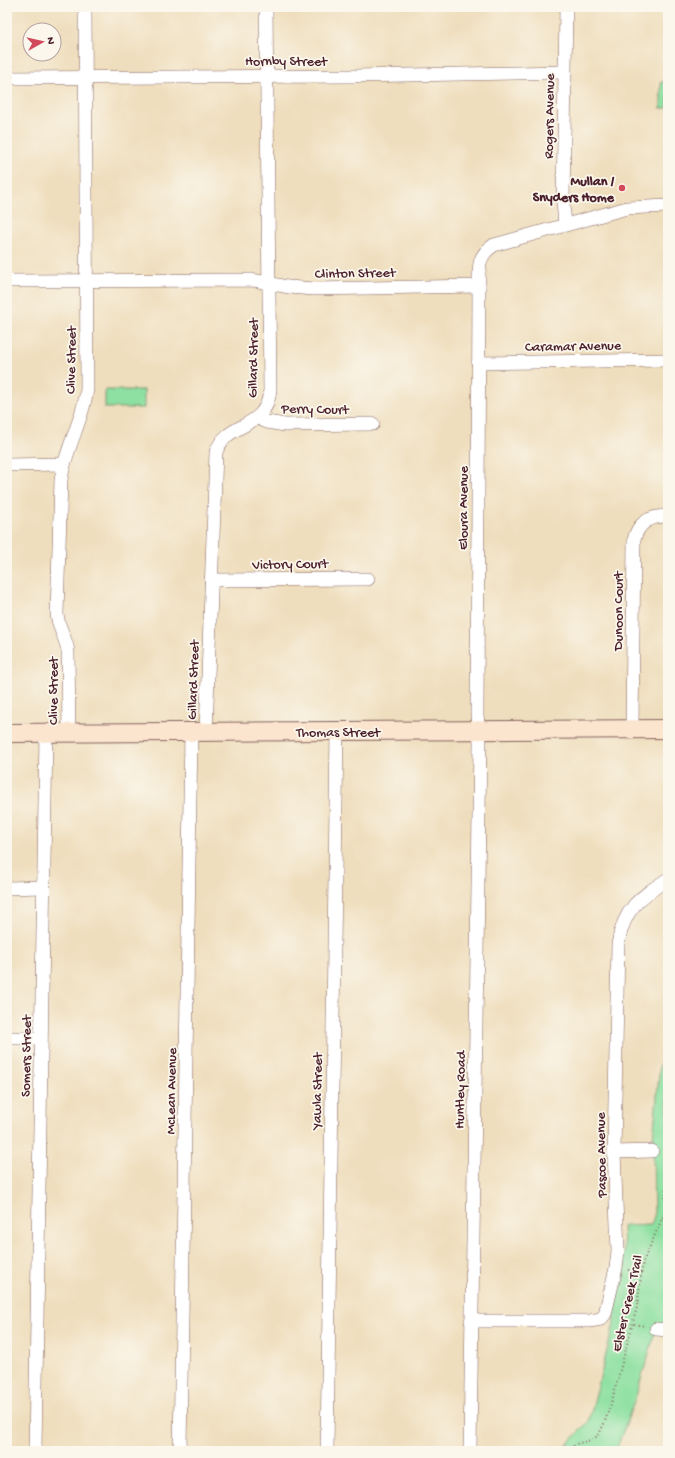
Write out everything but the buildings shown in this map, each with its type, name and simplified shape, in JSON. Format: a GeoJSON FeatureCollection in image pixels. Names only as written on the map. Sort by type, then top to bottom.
{"type":"FeatureCollection","features":[{"type":"Feature","properties":{"kind":"street","name":"Clive Street"},"geometry":{"type":"LineString","coordinates":[[69,733],[68,652],[67,645],[59,626],[57,614],[60,480],[86,398],[86,7]]}},
{"type":"Feature","properties":{"kind":"street","name":"Gillard Street"},"geometry":{"type":"LineString","coordinates":[[199,732],[211,580],[216,452],[218,445],[230,432],[257,418],[263,413],[267,406],[270,390],[266,7]]}},
{"type":"Feature","properties":{"kind":"street","name":"Rogers Avenue"},"geometry":{"type":"LineString","coordinates":[[565,225],[563,202],[566,7]]}},
{"type":"Feature","properties":{"kind":"street","name":"Hornby Street"},"geometry":{"type":"LineString","coordinates":[[7,78],[354,76],[565,72]]}},
{"type":"Feature","properties":{"kind":"street"},"geometry":{"type":"LineString","coordinates":[[479,286],[480,262],[482,257],[488,248],[502,242],[627,208],[668,206]]}},
{"type":"Feature","properties":{"kind":"street","name":"Clinton Street"},"geometry":{"type":"LineString","coordinates":[[7,281],[253,280],[299,288],[314,289],[479,286]]}},
{"type":"Feature","properties":{"kind":"street","name":"Eloura Avenue"},"geometry":{"type":"LineString","coordinates":[[478,730],[479,286]]}},
{"type":"Feature","properties":{"kind":"street","name":"Caramar Avenue"},"geometry":{"type":"LineString","coordinates":[[478,363],[668,360]]}},
{"type":"Feature","properties":{"kind":"street","name":"Perry Court"},"geometry":{"type":"LineString","coordinates":[[257,418],[267,422],[285,425],[373,424]]}},
{"type":"Feature","properties":{"kind":"street"},"geometry":{"type":"LineString","coordinates":[[7,465],[64,464]]}},
{"type":"Feature","properties":{"kind":"street","name":"Dunoon Court"},"geometry":{"type":"LineString","coordinates":[[632,729],[634,540],[638,529],[647,520],[653,517],[668,516]]}},
{"type":"Feature","properties":{"kind":"street","name":"Victory Court"},"geometry":{"type":"LineString","coordinates":[[211,580],[368,579]]}},
{"type":"Feature","properties":{"kind":"street","name":"Thomas Street"},"geometry":{"type":"LineString","coordinates":[[7,733],[668,729]]}},
{"type":"Feature","properties":{"kind":"street","name":"Huntley Road"},"geometry":{"type":"LineString","coordinates":[[470,1451],[480,742],[478,730]]}},
{"type":"Feature","properties":{"kind":"street","name":"Yawla Street"},"geometry":{"type":"LineString","coordinates":[[326,1451],[337,731]]}},
{"type":"Feature","properties":{"kind":"street","name":"McLean Avenue"},"geometry":{"type":"LineString","coordinates":[[180,1451],[199,732]]}},
{"type":"Feature","properties":{"kind":"street","name":"Somers Street"},"geometry":{"type":"LineString","coordinates":[[35,1451],[46,733]]}},
{"type":"Feature","properties":{"kind":"street","name":"Pascoe Avenue"},"geometry":{"type":"LineString","coordinates":[[471,1321],[590,1321],[603,1317],[606,1310],[617,1259],[618,1243],[614,1152],[617,955],[620,934],[623,922],[634,905],[641,897],[668,879]]}},
{"type":"Feature","properties":{"kind":"street"},"geometry":{"type":"LineString","coordinates":[[7,888],[43,887]]}},
{"type":"Feature","properties":{"kind":"street"},"geometry":{"type":"LineString","coordinates":[[7,1038],[41,1038]]}},
{"type":"Feature","properties":{"kind":"street"},"geometry":{"type":"LineString","coordinates":[[614,1152],[652,1151]]}},
{"type":"Feature","properties":{"kind":"path","name":"Elster Creek Trail"},"geometry":{"type":"LineString","coordinates":[[567,1451],[576,1444],[595,1439],[604,1424],[633,1324],[639,1296],[643,1262],[666,1212],[667,1163],[665,1141],[668,1114]]}},
{"type":"Feature","properties":{"kind":"green space"},"geometry":{"type":"Polygon","coordinates":[[[661,82],[668,82],[668,108],[661,108],[661,82]]]}},
{"type":"Feature","properties":{"kind":"green space"},"geometry":{"type":"Polygon","coordinates":[[[105,390],[144,390],[144,408],[105,408],[105,390]]]}},
{"type":"Feature","properties":{"kind":"green space"},"geometry":{"type":"Polygon","coordinates":[[[668,1058],[668,1326],[657,1327],[635,1399],[615,1451],[561,1451],[589,1421],[613,1327],[624,1250],[623,1226],[651,1225],[654,1216],[653,1139],[660,1064],[668,1058]]]}},
{"type":"Feature","properties":{"kind":"place","name":"Mullan / Snyders Home"},"geometry":{"type":"Point","coordinates":[622,188]}}]}
